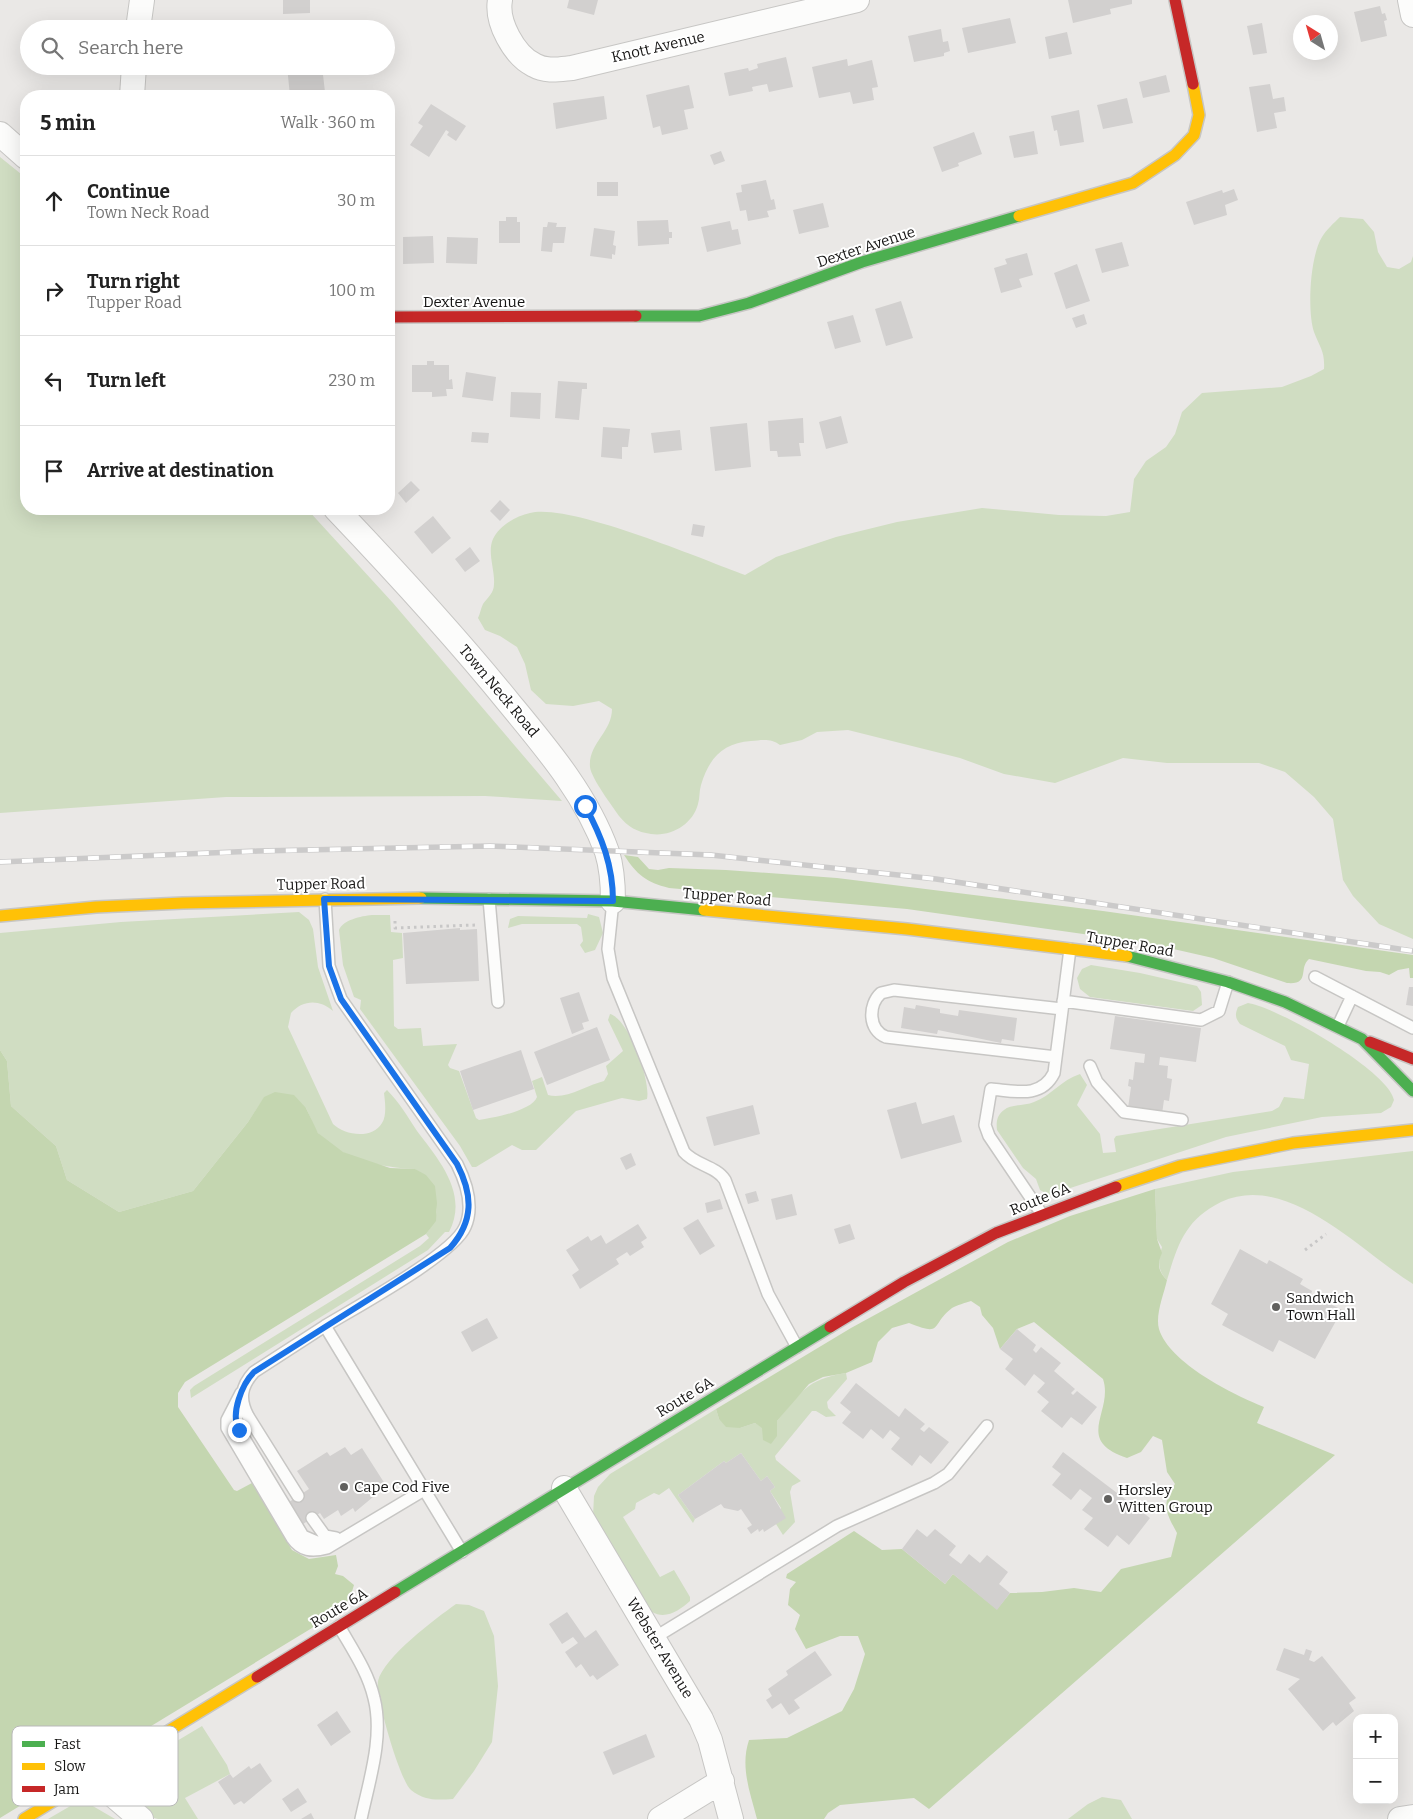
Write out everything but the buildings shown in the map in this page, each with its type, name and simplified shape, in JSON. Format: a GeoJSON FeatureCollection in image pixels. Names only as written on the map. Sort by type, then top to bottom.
{"type":"FeatureCollection","features":[{"type":"Feature","properties":{"kind":"main road","name":"Dexter Avenue"},"geometry":{"type":"LineString","coordinates":[[395,317],[699,316],[749,303],[862,262],[1133,183],[1175,155],[1194,135],[1199,115],[1175,0]]}},
{"type":"Feature","properties":{"kind":"main road","name":"Tupper Road"},"geometry":{"type":"LineString","coordinates":[[0,916],[173,903],[324,899],[613,901],[907,929],[1070,948],[1134,958],[1228,982],[1285,1002],[1362,1039],[1413,1091]]}},
{"type":"Feature","properties":{"kind":"main road"},"geometry":{"type":"LineString","coordinates":[[1362,1039],[1413,1059]]}},
{"type":"Feature","properties":{"kind":"main road","name":"Route 6A"},"geometry":{"type":"LineString","coordinates":[[175,1726],[797,1347],[955,1254],[1041,1214],[1141,1178],[1213,1159],[1293,1143],[1413,1130]]}},
{"type":"Feature","properties":{"kind":"main road","name":"Route 6A"},"geometry":{"type":"LineString","coordinates":[[24,1819],[45,1806]]}},
{"type":"Feature","properties":{"kind":"street"},"geometry":{"type":"LineString","coordinates":[[139,20],[142,0]]}},
{"type":"Feature","properties":{"kind":"street","name":"Knott Avenue"},"geometry":{"type":"LineString","coordinates":[[500,0],[501,21],[520,53],[534,66],[552,70],[572,68],[857,0]]}},
{"type":"Feature","properties":{"kind":"street"},"geometry":{"type":"LineString","coordinates":[[1410,0],[1413,15]]}},
{"type":"Feature","properties":{"kind":"street"},"geometry":{"type":"LineString","coordinates":[[132,90],[133,75]]}},
{"type":"Feature","properties":{"kind":"street"},"geometry":{"type":"LineString","coordinates":[[0,134],[20,152]]}},
{"type":"Feature","properties":{"kind":"street","name":"Town Neck Road"},"geometry":{"type":"LineString","coordinates":[[342,515],[465,649],[565,773],[598,829],[606,851],[612,877],[613,901]]}},
{"type":"Feature","properties":{"kind":"street","name":"Webster Avenue"},"geometry":{"type":"LineString","coordinates":[[564,1488],[701,1719],[710,1740],[731,1819]]}},
{"type":"Feature","properties":{"kind":"street"},"geometry":{"type":"LineString","coordinates":[[660,1819],[722,1781]]}},
{"type":"Feature","properties":{"kind":"street"},"geometry":{"type":"LineString","coordinates":[[126,1806],[141,1819]]}},
{"type":"Feature","properties":{"kind":"street"},"geometry":{"type":"LineString","coordinates":[[1400,1819],[1413,1817]]}},
{"type":"Feature","properties":{"kind":"lane"},"geometry":{"type":"LineString","coordinates":[[324,899],[329,966],[341,999],[457,1164],[463,1177],[468,1204],[466,1226],[450,1248],[254,1372],[248,1378],[226,1420],[227,1428],[292,1538],[302,1548],[310,1550],[327,1548],[424,1490]]}},
{"type":"Feature","properties":{"kind":"lane"},"geometry":{"type":"LineString","coordinates":[[489,899],[498,1002]]}},
{"type":"Feature","properties":{"kind":"lane"},"geometry":{"type":"LineString","coordinates":[[613,901],[609,964],[646,1062],[684,1152],[690,1159],[718,1172],[725,1180],[768,1294],[797,1347]]}},
{"type":"Feature","properties":{"kind":"lane"},"geometry":{"type":"LineString","coordinates":[[1041,1214],[989,1136],[985,1125],[991,1089],[1032,1092],[1040,1090],[1046,1086],[1054,1073],[1070,948]]}},
{"type":"Feature","properties":{"kind":"lane"},"geometry":{"type":"LineString","coordinates":[[1314,977],[1413,1028]]}},
{"type":"Feature","properties":{"kind":"lane"},"geometry":{"type":"LineString","coordinates":[[1056,1057],[886,1037],[876,1031],[873,1025],[874,1003],[881,992],[894,990],[1201,1020],[1219,1011],[1228,982]]}},
{"type":"Feature","properties":{"kind":"lane"},"geometry":{"type":"LineString","coordinates":[[1338,1026],[1352,996]]}},
{"type":"Feature","properties":{"kind":"lane"},"geometry":{"type":"LineString","coordinates":[[1090,1066],[1097,1082],[1124,1112],[1182,1120]]}},
{"type":"Feature","properties":{"kind":"lane"},"geometry":{"type":"LineString","coordinates":[[325,1326],[462,1552]]}},
{"type":"Feature","properties":{"kind":"lane"},"geometry":{"type":"LineString","coordinates":[[241,1393],[243,1407],[298,1496]]}},
{"type":"Feature","properties":{"kind":"lane"},"geometry":{"type":"LineString","coordinates":[[654,1638],[837,1526],[934,1483],[948,1474],[987,1426]]}},
{"type":"Feature","properties":{"kind":"lane"},"geometry":{"type":"LineString","coordinates":[[312,1518],[325,1536],[347,1536]]}},
{"type":"Feature","properties":{"kind":"lane"},"geometry":{"type":"LineString","coordinates":[[338,1625],[370,1684],[377,1715],[375,1755],[361,1819]]}},
{"type":"Feature","properties":{"kind":"path"},"geometry":{"type":"LineString","coordinates":[[394,912],[395,928],[479,925]]}},
{"type":"Feature","properties":{"kind":"path"},"geometry":{"type":"LineString","coordinates":[[1305,1250],[1326,1234]]}},
{"type":"Feature","properties":{"kind":"green space"},"geometry":{"type":"Polygon","coordinates":[[[0,157],[20,173],[20,515],[312,515],[393,603],[562,801],[485,796],[226,797],[0,813],[0,157]]]}},
{"type":"Feature","properties":{"kind":"green space"},"geometry":{"type":"Polygon","coordinates":[[[1340,217],[1363,219],[1374,232],[1378,252],[1387,267],[1399,269],[1411,262],[1413,256],[1413,939],[1379,924],[1353,896],[1343,880],[1333,819],[1314,797],[1285,772],[1259,763],[1167,763],[1123,758],[1055,783],[1004,774],[960,758],[848,730],[817,732],[802,740],[780,745],[770,740],[759,740],[732,745],[719,754],[708,767],[701,785],[699,802],[691,818],[686,823],[680,828],[666,833],[651,834],[641,832],[629,826],[619,816],[591,772],[590,759],[608,725],[612,709],[599,701],[573,706],[546,704],[531,690],[525,664],[517,647],[500,636],[485,630],[478,618],[483,604],[494,587],[491,555],[493,539],[508,522],[530,513],[549,512],[604,524],[745,575],[776,557],[836,537],[897,522],[982,508],[1059,515],[1106,516],[1130,512],[1134,479],[1146,461],[1166,447],[1175,434],[1182,412],[1202,393],[1282,387],[1324,369],[1323,354],[1312,323],[1310,298],[1312,270],[1322,237],[1340,217]]]}},
{"type":"Feature","properties":{"kind":"green space"},"geometry":{"type":"Polygon","coordinates":[[[624,855],[638,857],[649,869],[726,870],[837,878],[1103,911],[1413,955],[1413,978],[1410,978],[1409,968],[1398,970],[1389,975],[1309,959],[1304,967],[1302,979],[1294,983],[1287,983],[1213,958],[1147,943],[907,909],[669,888],[643,877],[633,868],[624,855]]]}},
{"type":"Feature","properties":{"kind":"green space"},"geometry":{"type":"Polygon","coordinates":[[[299,912],[309,920],[313,929],[318,967],[333,1011],[322,1004],[306,1003],[291,1013],[288,1027],[333,1124],[351,1133],[365,1134],[372,1132],[382,1123],[385,1116],[384,1093],[387,1090],[434,1154],[449,1178],[456,1204],[454,1218],[449,1232],[445,1232],[428,1250],[191,1398],[190,1390],[194,1386],[420,1246],[429,1238],[426,1234],[433,1224],[436,1215],[435,1200],[415,1169],[389,1167],[350,1156],[327,1142],[318,1133],[306,1108],[264,1098],[248,1122],[193,1191],[119,1212],[67,1180],[56,1146],[11,1106],[7,1061],[0,1050],[0,933],[121,922],[299,912]]]}},
{"type":"Feature","properties":{"kind":"green space"},"geometry":{"type":"Polygon","coordinates":[[[588,914],[599,917],[603,933],[595,950],[585,953],[580,945],[583,941],[581,927],[577,924],[522,924],[508,928],[510,919],[518,916],[587,918],[588,914]]]}},
{"type":"Feature","properties":{"kind":"green space"},"geometry":{"type":"Polygon","coordinates":[[[372,915],[390,915],[391,932],[402,933],[403,958],[393,960],[394,1026],[398,1029],[421,1028],[423,1046],[457,1044],[448,1065],[450,1068],[459,1071],[476,1118],[479,1120],[502,1116],[528,1106],[537,1097],[532,1081],[542,1077],[548,1095],[555,1096],[569,1094],[604,1081],[608,1074],[606,1066],[623,1051],[608,1020],[610,1014],[617,1018],[631,1038],[646,1079],[647,1099],[639,1101],[622,1098],[576,1111],[536,1150],[522,1150],[512,1145],[476,1167],[472,1167],[460,1146],[360,1009],[361,1000],[354,997],[343,965],[339,930],[348,921],[372,915]]]}},
{"type":"Feature","properties":{"kind":"green space"},"geometry":{"type":"Polygon","coordinates":[[[1091,965],[1140,973],[1197,986],[1201,992],[1202,1005],[1193,1011],[1090,997],[1080,989],[1077,978],[1082,969],[1091,965]]]}},
{"type":"Feature","properties":{"kind":"green space"},"geometry":{"type":"Polygon","coordinates":[[[1248,1003],[1262,1007],[1306,1028],[1353,1058],[1373,1073],[1387,1088],[1394,1100],[1391,1107],[1381,1113],[1322,1117],[1226,1137],[1049,1195],[1040,1190],[1036,1179],[1023,1168],[997,1130],[997,1119],[1004,1110],[1040,1099],[1067,1080],[1080,1074],[1087,1085],[1077,1105],[1100,1134],[1103,1153],[1116,1152],[1114,1139],[1116,1136],[1272,1111],[1279,1107],[1284,1097],[1304,1099],[1309,1064],[1291,1060],[1285,1046],[1240,1024],[1236,1018],[1237,1009],[1248,1003]]]}},
{"type":"Feature","properties":{"kind":"green space"},"geometry":{"type":"Polygon","coordinates":[[[0,1050],[7,1061],[11,1106],[56,1146],[67,1180],[119,1212],[193,1191],[248,1122],[264,1097],[275,1092],[294,1095],[306,1108],[318,1133],[343,1152],[390,1168],[415,1169],[426,1175],[435,1186],[437,1203],[436,1221],[426,1234],[185,1382],[178,1393],[178,1407],[234,1490],[237,1491],[252,1483],[292,1550],[309,1559],[336,1555],[338,1566],[335,1574],[343,1576],[354,1585],[350,1598],[340,1611],[151,1726],[12,1726],[12,1806],[20,1806],[0,1818],[0,1050]]]}},
{"type":"Feature","properties":{"kind":"green space"},"geometry":{"type":"Polygon","coordinates":[[[1413,1151],[1413,1284],[1323,1219],[1297,1206],[1272,1197],[1246,1195],[1221,1202],[1199,1217],[1191,1225],[1179,1244],[1167,1280],[1161,1273],[1159,1261],[1162,1247],[1157,1239],[1155,1189],[1233,1172],[1413,1151]]]}},
{"type":"Feature","properties":{"kind":"green space"},"geometry":{"type":"Polygon","coordinates":[[[1155,1189],[1157,1239],[1162,1253],[1159,1267],[1167,1280],[1158,1317],[1159,1329],[1165,1342],[1175,1354],[1204,1376],[1236,1395],[1264,1407],[1257,1423],[1335,1455],[929,1809],[914,1798],[840,1805],[828,1813],[824,1819],[757,1819],[746,1770],[746,1750],[749,1740],[787,1738],[842,1711],[854,1689],[865,1654],[858,1636],[840,1636],[806,1649],[795,1629],[800,1615],[788,1605],[790,1589],[796,1582],[786,1578],[787,1574],[854,1531],[882,1550],[902,1549],[945,1584],[953,1574],[997,1609],[1010,1593],[1074,1588],[1101,1592],[1121,1569],[1171,1557],[1177,1533],[1168,1514],[1167,1503],[1175,1484],[1167,1472],[1162,1440],[1153,1436],[1141,1452],[1127,1458],[1111,1451],[1102,1443],[1099,1434],[1099,1424],[1104,1403],[1103,1379],[1034,1322],[1017,1329],[1000,1349],[993,1328],[982,1315],[980,1307],[971,1301],[952,1308],[932,1329],[909,1323],[892,1328],[878,1342],[872,1362],[846,1373],[823,1377],[809,1384],[777,1421],[777,1436],[771,1444],[763,1440],[762,1428],[755,1423],[740,1428],[726,1427],[719,1419],[716,1409],[851,1328],[1008,1242],[1070,1216],[1155,1189]]]}},
{"type":"Feature","properties":{"kind":"green space"},"geometry":{"type":"Polygon","coordinates":[[[846,1373],[847,1379],[827,1402],[828,1408],[836,1416],[826,1417],[816,1411],[812,1411],[775,1456],[776,1460],[801,1481],[792,1486],[790,1492],[795,1522],[783,1535],[776,1524],[781,1508],[770,1491],[775,1487],[767,1476],[761,1481],[741,1453],[726,1463],[724,1461],[678,1495],[695,1519],[693,1523],[669,1488],[659,1495],[654,1493],[636,1503],[635,1509],[623,1517],[660,1577],[674,1570],[690,1597],[690,1601],[672,1613],[662,1615],[652,1612],[593,1516],[594,1496],[598,1487],[610,1474],[716,1409],[719,1419],[740,1428],[755,1423],[777,1436],[777,1421],[799,1394],[813,1383],[846,1373]]]}},
{"type":"Feature","properties":{"kind":"green space"},"geometry":{"type":"Polygon","coordinates":[[[456,1604],[469,1605],[484,1611],[494,1636],[498,1686],[492,1742],[474,1771],[453,1799],[431,1799],[411,1790],[406,1783],[384,1719],[378,1681],[382,1671],[411,1639],[456,1604]]]}},
{"type":"Feature","properties":{"kind":"green space"},"geometry":{"type":"Polygon","coordinates":[[[202,1726],[227,1765],[230,1774],[185,1798],[198,1819],[158,1819],[150,1816],[139,1806],[178,1806],[178,1740],[202,1726]]]}},
{"type":"Feature","properties":{"kind":"green space"},"geometry":{"type":"Polygon","coordinates":[[[1102,1797],[1121,1800],[1132,1819],[1068,1819],[1088,1804],[1102,1797]]]}},
{"type":"Feature","properties":{"kind":"green space"},"geometry":{"type":"Polygon","coordinates":[[[70,1806],[93,1806],[115,1819],[48,1819],[70,1806]]]}},
{"type":"Feature","properties":{"kind":"railway"},"geometry":{"type":"LineString","coordinates":[[0,862],[258,851],[490,846],[711,855],[936,879],[1413,951]]}},
{"type":"Feature","properties":{"kind":"traffic: fast"},"geometry":{"type":"LineString","coordinates":[[636,316],[699,316],[749,303],[862,262],[1019,216]]}},
{"type":"Feature","properties":{"kind":"traffic: fast"},"geometry":{"type":"LineString","coordinates":[[421,898],[613,901],[704,910]]}},
{"type":"Feature","properties":{"kind":"traffic: fast"},"geometry":{"type":"LineString","coordinates":[[1127,956],[1228,982],[1285,1002],[1362,1039],[1413,1091]]}},
{"type":"Feature","properties":{"kind":"traffic: fast"},"geometry":{"type":"LineString","coordinates":[[395,1592],[830,1327]]}},
{"type":"Feature","properties":{"kind":"traffic: slow"},"geometry":{"type":"LineString","coordinates":[[1019,216],[1133,183],[1175,155],[1194,135],[1199,115],[1193,84]]}},
{"type":"Feature","properties":{"kind":"traffic: slow"},"geometry":{"type":"LineString","coordinates":[[0,916],[96,907],[183,903],[421,898]]}},
{"type":"Feature","properties":{"kind":"traffic: slow"},"geometry":{"type":"LineString","coordinates":[[704,910],[907,929],[1127,956]]}},
{"type":"Feature","properties":{"kind":"traffic: slow"},"geometry":{"type":"LineString","coordinates":[[1116,1187],[1180,1166],[1293,1143],[1413,1130]]}},
{"type":"Feature","properties":{"kind":"traffic: slow"},"geometry":{"type":"LineString","coordinates":[[177,1726],[257,1677]]}},
{"type":"Feature","properties":{"kind":"traffic: slow"},"geometry":{"type":"LineString","coordinates":[[24,1819],[45,1806]]}},
{"type":"Feature","properties":{"kind":"traffic: jam"},"geometry":{"type":"LineString","coordinates":[[1175,0],[1193,84]]}},
{"type":"Feature","properties":{"kind":"traffic: jam"},"geometry":{"type":"LineString","coordinates":[[395,317],[636,316]]}},
{"type":"Feature","properties":{"kind":"traffic: jam"},"geometry":{"type":"LineString","coordinates":[[1370,1042],[1413,1059]]}},
{"type":"Feature","properties":{"kind":"traffic: jam"},"geometry":{"type":"LineString","coordinates":[[830,1327],[904,1282],[996,1233],[1116,1187]]}},
{"type":"Feature","properties":{"kind":"traffic: jam"},"geometry":{"type":"LineString","coordinates":[[257,1677],[395,1592]]}},
{"type":"Feature","properties":{"kind":"place","name":"Sandwich Town Hall"},"geometry":{"type":"Point","coordinates":[1276,1307]}},
{"type":"Feature","properties":{"kind":"place","name":"Cape Cod Five"},"geometry":{"type":"Point","coordinates":[344,1487]}},
{"type":"Feature","properties":{"kind":"place","name":"Horsley Witten Group"},"geometry":{"type":"Point","coordinates":[1108,1499]}},
{"type":"Feature","properties":{"kind":"route"},"geometry":{"type":"LineString","coordinates":[[239,1430],[235,1418],[241,1393],[248,1378],[254,1372],[450,1248],[466,1226],[468,1216],[468,1194],[457,1164],[348,1011],[335,986],[329,966],[324,899],[406,898],[613,901],[610,861],[598,829],[585,806]]}}]}
